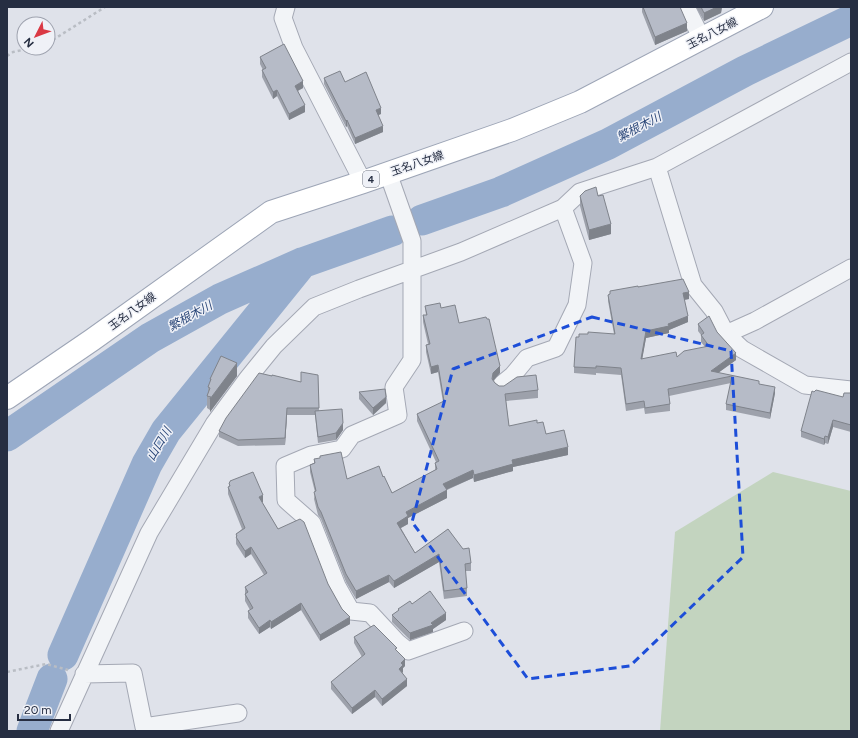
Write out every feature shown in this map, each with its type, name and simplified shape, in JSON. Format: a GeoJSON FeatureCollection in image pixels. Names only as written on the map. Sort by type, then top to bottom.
{"type":"FeatureCollection","features":[{"type":"Feature","properties":{"kind":"main road","name":"玉名八女線"},"geometry":{"type":"LineString","coordinates":[[7,398],[92,340],[271,212],[364,182],[512,130],[580,102],[762,7]]}},
{"type":"Feature","properties":{"kind":"street"},"geometry":{"type":"LineString","coordinates":[[286,7],[283,18],[294,48],[364,182]]}},
{"type":"Feature","properties":{"kind":"street"},"geometry":{"type":"LineString","coordinates":[[686,7],[702,39]]}},
{"type":"Feature","properties":{"kind":"street"},"geometry":{"type":"LineString","coordinates":[[59,731],[149,533],[214,424],[269,351],[314,308],[359,289],[461,252],[563,208],[580,192],[657,167],[851,62]]}},
{"type":"Feature","properties":{"kind":"street"},"geometry":{"type":"LineString","coordinates":[[657,167],[693,285],[714,311],[726,334],[742,349],[805,385],[851,390]]}},
{"type":"Feature","properties":{"kind":"street"},"geometry":{"type":"LineString","coordinates":[[388,173],[412,241],[412,360],[394,387],[398,415],[352,435],[342,449],[311,456],[285,466],[286,500],[312,523],[337,586],[351,611],[370,613],[397,642],[408,651],[464,631]]}},
{"type":"Feature","properties":{"kind":"street"},"geometry":{"type":"LineString","coordinates":[[502,384],[513,375],[527,358],[556,348],[577,305],[583,264],[563,208]]}},
{"type":"Feature","properties":{"kind":"street"},"geometry":{"type":"LineString","coordinates":[[726,334],[755,321],[851,268]]}},
{"type":"Feature","properties":{"kind":"street"},"geometry":{"type":"LineString","coordinates":[[84,674],[133,673],[144,729],[238,713]]}},
{"type":"Feature","properties":{"kind":"path"},"geometry":{"type":"LineString","coordinates":[[56,38],[105,7]]}},
{"type":"Feature","properties":{"kind":"path"},"geometry":{"type":"LineString","coordinates":[[7,56],[16,51]]}},
{"type":"Feature","properties":{"kind":"path"},"geometry":{"type":"LineString","coordinates":[[7,672],[46,664],[84,674]]}},
{"type":"Feature","properties":{"kind":"highlighted area"},"geometry":{"type":"Polygon","coordinates":[[[592,317],[731,351],[743,557],[630,666],[528,679],[412,522],[453,369],[592,317]]]}},
{"type":"Feature","properties":{"kind":"green space"},"geometry":{"type":"Polygon","coordinates":[[[773,472],[851,491],[851,731],[660,731],[675,532],[773,472]]]}},
{"type":"Feature","properties":{"kind":"building"},"geometry":{"type":"Polygon","coordinates":[[[643,7],[680,7],[687,23],[655,37],[643,7]]]}},
{"type":"Feature","properties":{"kind":"building"},"geometry":{"type":"Polygon","coordinates":[[[701,7],[717,7],[704,13],[701,7]]]}},
{"type":"Feature","properties":{"kind":"building"},"geometry":{"type":"Polygon","coordinates":[[[284,44],[303,81],[295,86],[305,105],[289,114],[277,90],[273,92],[262,70],[266,68],[260,57],[284,44]]]}},
{"type":"Feature","properties":{"kind":"building"},"geometry":{"type":"Polygon","coordinates":[[[340,71],[345,82],[366,72],[381,108],[376,110],[383,126],[355,138],[324,78],[340,71]]]}},
{"type":"Feature","properties":{"kind":"building"},"geometry":{"type":"Polygon","coordinates":[[[596,187],[598,196],[603,195],[611,224],[589,230],[580,196],[585,191],[596,187]]]}},
{"type":"Feature","properties":{"kind":"building"},"geometry":{"type":"Polygon","coordinates":[[[683,279],[689,292],[683,293],[688,316],[668,324],[669,326],[646,331],[641,359],[676,352],[677,357],[684,351],[709,346],[701,335],[704,333],[698,324],[709,316],[717,332],[736,353],[711,371],[759,381],[759,384],[775,387],[770,413],[726,404],[732,376],[668,389],[670,404],[645,408],[644,401],[626,404],[621,368],[596,366],[596,368],[574,367],[576,337],[579,337],[579,334],[588,334],[588,332],[615,334],[608,295],[610,294],[610,291],[683,279]]]}},
{"type":"Feature","properties":{"kind":"building"},"geometry":{"type":"Polygon","coordinates":[[[440,303],[441,308],[455,305],[459,323],[486,317],[489,319],[500,366],[493,373],[492,379],[499,386],[504,386],[517,377],[536,375],[538,390],[505,394],[509,426],[537,420],[537,423],[543,422],[546,434],[564,430],[568,447],[512,460],[513,464],[474,475],[473,470],[443,484],[447,490],[406,512],[408,516],[397,523],[415,553],[448,529],[463,549],[469,548],[471,563],[465,564],[467,588],[444,591],[439,554],[394,581],[389,575],[356,591],[346,574],[318,507],[310,465],[315,463],[314,459],[320,458],[320,456],[341,452],[347,479],[379,466],[392,493],[437,469],[435,463],[439,461],[417,414],[444,401],[438,365],[431,367],[426,345],[430,344],[423,315],[427,315],[425,306],[440,303]]]}},
{"type":"Feature","properties":{"kind":"building"},"geometry":{"type":"Polygon","coordinates":[[[221,356],[237,363],[210,399],[211,397],[207,396],[210,388],[208,387],[210,379],[221,356]]]}},
{"type":"Feature","properties":{"kind":"building"},"geometry":{"type":"Polygon","coordinates":[[[301,372],[318,375],[319,408],[287,408],[285,438],[238,440],[219,431],[226,418],[259,373],[301,382],[301,372]]]}},
{"type":"Feature","properties":{"kind":"building"},"geometry":{"type":"Polygon","coordinates":[[[385,389],[386,397],[373,408],[359,392],[385,389]]]}},
{"type":"Feature","properties":{"kind":"building"},"geometry":{"type":"Polygon","coordinates":[[[816,390],[843,397],[844,393],[851,393],[851,425],[833,420],[828,437],[825,436],[824,439],[801,431],[812,391],[814,392],[816,390]]]}},
{"type":"Feature","properties":{"kind":"building"},"geometry":{"type":"Polygon","coordinates":[[[342,409],[343,423],[336,433],[318,437],[315,411],[342,409]]]}},
{"type":"Feature","properties":{"kind":"building"},"geometry":{"type":"Polygon","coordinates":[[[253,472],[263,495],[259,497],[278,529],[300,519],[304,522],[328,584],[342,609],[350,617],[320,635],[301,603],[271,622],[270,620],[259,628],[248,611],[253,608],[245,594],[248,592],[245,587],[267,573],[251,547],[245,551],[236,537],[236,534],[245,528],[228,487],[230,486],[230,481],[253,472]]]}},
{"type":"Feature","properties":{"kind":"building"},"geometry":{"type":"Polygon","coordinates":[[[430,591],[446,613],[431,623],[433,625],[410,633],[392,615],[410,601],[412,604],[430,591]]]}},
{"type":"Feature","properties":{"kind":"building"},"geometry":{"type":"Polygon","coordinates":[[[374,625],[397,648],[395,649],[405,659],[401,663],[403,665],[399,669],[407,679],[382,699],[375,690],[352,708],[331,682],[365,654],[354,637],[374,625]]]}},
{"type":"Feature","properties":{"kind":"waterway","name":"繁根木川"},"geometry":{"type":"LineString","coordinates":[[422,220],[501,192],[608,144],[745,71],[851,20]]}},
{"type":"Feature","properties":{"kind":"waterway","name":"繁根木川"},"geometry":{"type":"LineString","coordinates":[[7,436],[150,338],[220,299],[302,263],[392,231]]}},
{"type":"Feature","properties":{"kind":"waterway","name":"山口川"},"geometry":{"type":"LineString","coordinates":[[63,655],[147,464],[166,431],[302,263]]}},
{"type":"Feature","properties":{"kind":"waterway","name":"山口川"},"geometry":{"type":"LineString","coordinates":[[32,731],[52,679]]}}]}
